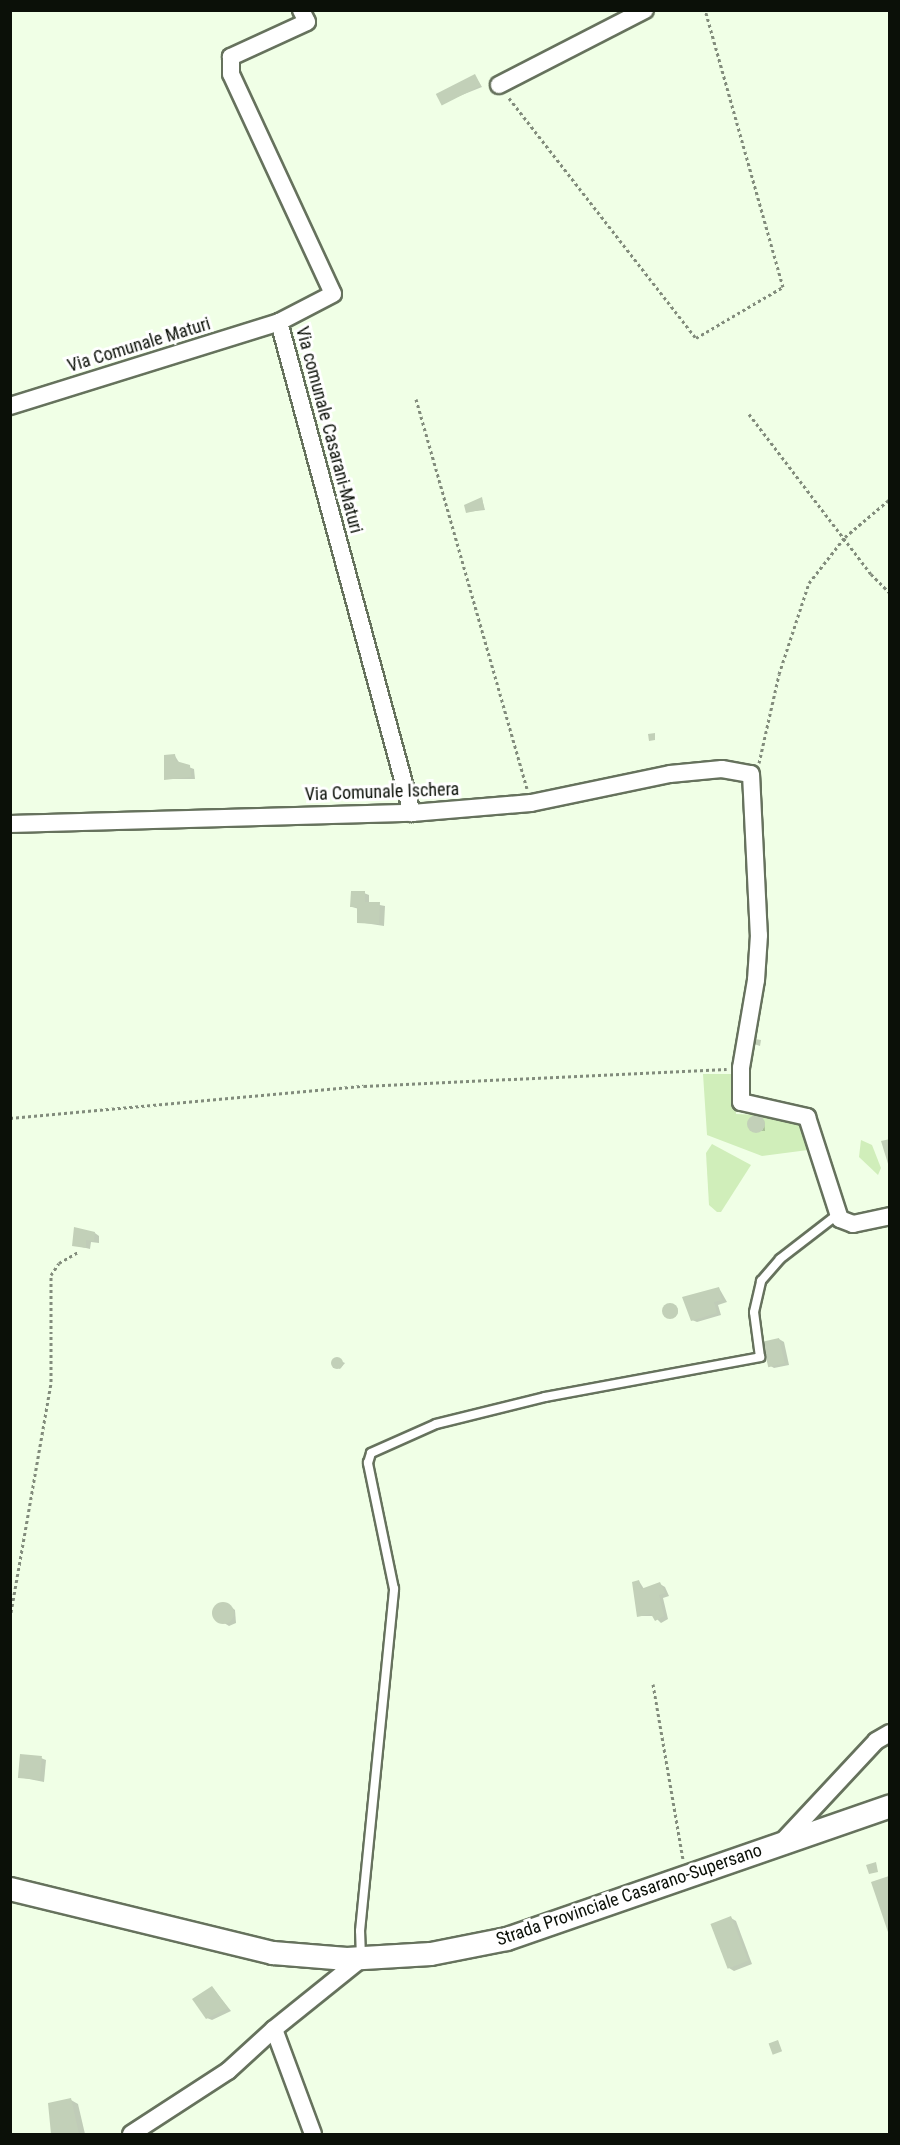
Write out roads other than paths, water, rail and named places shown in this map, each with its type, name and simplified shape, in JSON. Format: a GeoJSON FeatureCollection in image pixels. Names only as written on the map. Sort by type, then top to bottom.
{"type":"FeatureCollection","features":[{"type":"Feature","properties":{"kind":"main road","name":"Strada Provinciale Casarano-Supersano"},"geometry":{"type":"LineString","coordinates":[[10,1889],[273,1953],[361,1959],[431,1954],[507,1939],[890,1806]]}},
{"type":"Feature","properties":{"kind":"street","name":"Via comunale Casarani-Maturi"},"geometry":{"type":"LineString","coordinates":[[301,10],[308,22],[231,57],[231,74],[333,294],[279,322],[412,813]]}},
{"type":"Feature","properties":{"kind":"street"},"geometry":{"type":"LineString","coordinates":[[499,85],[645,10]]}},
{"type":"Feature","properties":{"kind":"street","name":"Via Comunale Maturi"},"geometry":{"type":"LineString","coordinates":[[10,406],[279,322]]}},
{"type":"Feature","properties":{"kind":"street","name":"Via Comunale Ischera"},"geometry":{"type":"LineString","coordinates":[[10,824],[412,813],[531,803],[670,774],[722,769],[751,774],[759,935],[756,980],[741,1068],[741,1102],[793,1112],[812,1123],[837,1215]]}},
{"type":"Feature","properties":{"kind":"street"},"geometry":{"type":"LineString","coordinates":[[837,1215],[853,1224],[890,1216]]}},
{"type":"Feature","properties":{"kind":"street"},"geometry":{"type":"LineString","coordinates":[[780,1844],[876,1741],[890,1733]]}},
{"type":"Feature","properties":{"kind":"street"},"geometry":{"type":"LineString","coordinates":[[131,2134],[228,2071],[274,2029],[361,1959]]}},
{"type":"Feature","properties":{"kind":"street"},"geometry":{"type":"LineString","coordinates":[[274,2029],[313,2134]]}},
{"type":"Feature","properties":{"kind":"lane"},"geometry":{"type":"LineString","coordinates":[[361,1959],[360,1931],[394,1589],[368,1463],[371,1453],[436,1424],[545,1397],[760,1357],[754,1312],[761,1281],[780,1258],[837,1215]]}}]}
